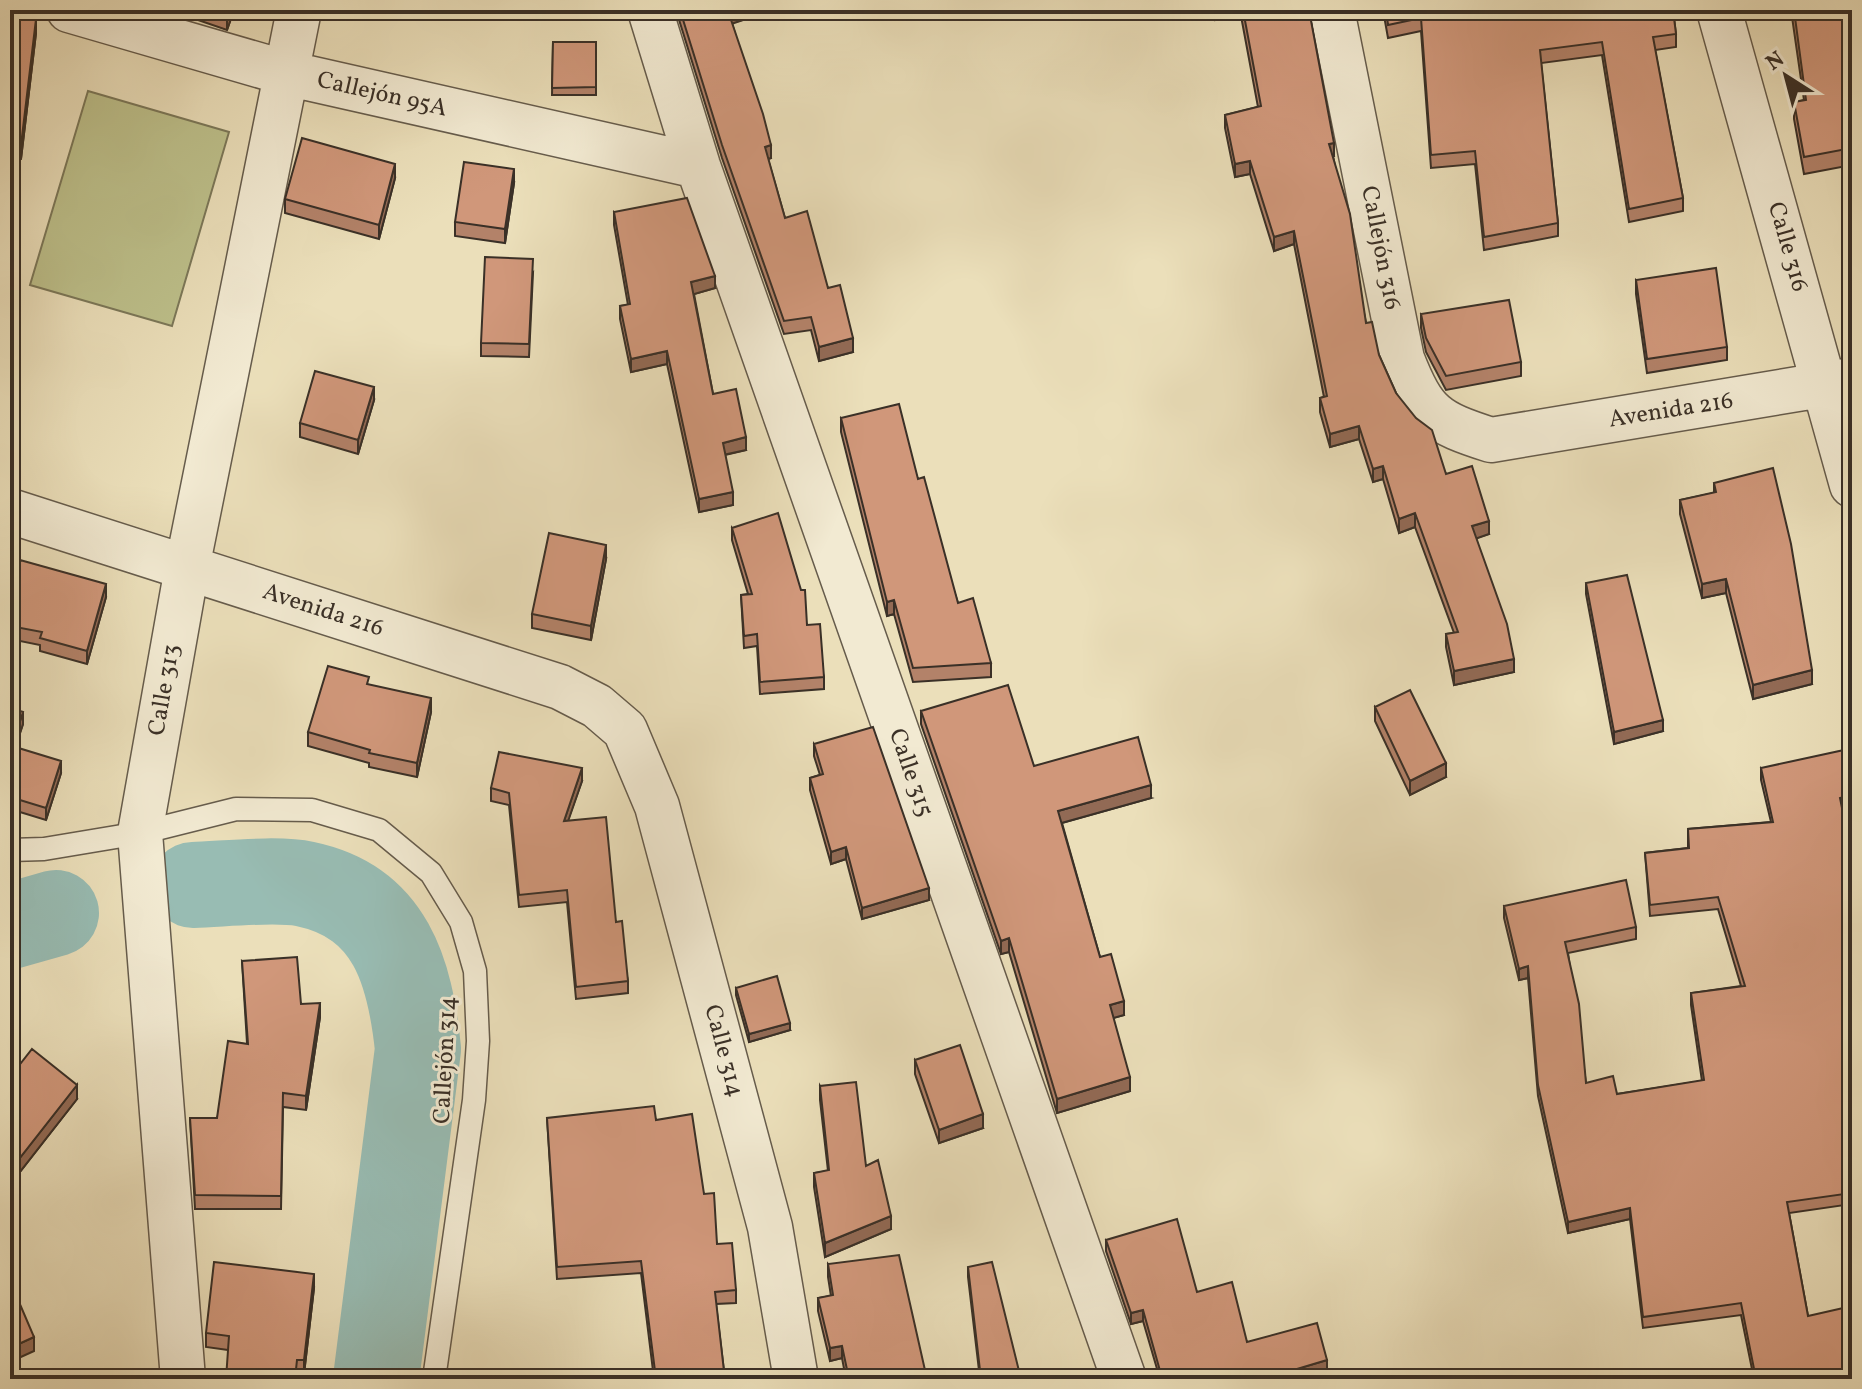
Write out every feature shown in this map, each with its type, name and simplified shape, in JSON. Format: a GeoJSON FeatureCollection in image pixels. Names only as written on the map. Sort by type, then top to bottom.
{"type":"FeatureCollection","features":[{"type":"Feature","properties":{"kind":"street","name":"Callejón 95A"},"geometry":{"type":"LineString","coordinates":[[69,10],[286,73],[698,166]]}},
{"type":"Feature","properties":{"kind":"street","name":"Calle 313"},"geometry":{"type":"LineString","coordinates":[[183,1379],[140,833],[187,568],[299,10]]}},
{"type":"Feature","properties":{"kind":"street","name":"Calle 315"},"geometry":{"type":"LineString","coordinates":[[650,10],[698,166],[1124,1379]]}},
{"type":"Feature","properties":{"kind":"street","name":"Callejón 316"},"geometry":{"type":"LineString","coordinates":[[1332,10],[1402,359],[1416,394],[1446,426],[1491,440]]}},
{"type":"Feature","properties":{"kind":"street","name":"Calle 316"},"geometry":{"type":"LineString","coordinates":[[1719,10],[1839,383],[1852,485]]}},
{"type":"Feature","properties":{"kind":"street","name":"Avenida 216"},"geometry":{"type":"LineString","coordinates":[[1491,440],[1839,383]]}},
{"type":"Feature","properties":{"kind":"street","name":"Avenida 216"},"geometry":{"type":"LineString","coordinates":[[10,511],[560,687],[597,706],[625,730]]}},
{"type":"Feature","properties":{"kind":"street","name":"Calle 314"},"geometry":{"type":"LineString","coordinates":[[625,730],[657,806],[770,1227],[796,1379]]}},
{"type":"Feature","properties":{"kind":"lane","name":"Callejón 314"},"geometry":{"type":"LineString","coordinates":[[10,850],[44,849],[140,833],[236,809],[312,810],[379,830],[431,873],[461,922],[475,971],[478,1041],[474,1100],[434,1379]]}},
{"type":"Feature","properties":{"kind":"green space"},"geometry":{"type":"Polygon","coordinates":[[[88,91],[229,132],[172,326],[30,285],[88,91]]]}},
{"type":"Feature","properties":{"kind":"building"},"geometry":{"type":"Polygon","coordinates":[[[680,10],[732,10],[728,11],[771,145],[765,147],[785,218],[807,211],[828,288],[840,285],[853,338],[819,347],[811,317],[784,321],[722,145],[680,10]]]}},
{"type":"Feature","properties":{"kind":"building"},"geometry":{"type":"Polygon","coordinates":[[[1243,10],[1309,10],[1334,143],[1329,144],[1350,214],[1366,323],[1372,322],[1379,355],[1396,393],[1416,418],[1432,430],[1446,474],[1472,466],[1489,521],[1472,526],[1507,624],[1514,659],[1454,671],[1446,634],[1458,632],[1415,513],[1399,519],[1383,466],[1373,469],[1359,426],[1330,434],[1320,398],[1327,396],[1294,231],[1274,237],[1250,161],[1235,164],[1225,115],[1261,106],[1243,10]]]}},
{"type":"Feature","properties":{"kind":"building"},"geometry":{"type":"Polygon","coordinates":[[[1386,10],[1673,10],[1676,34],[1653,37],[1683,198],[1629,209],[1602,42],[1540,50],[1558,223],[1484,237],[1475,151],[1431,155],[1421,18],[1388,25],[1386,10]]]}},
{"type":"Feature","properties":{"kind":"building"},"geometry":{"type":"Polygon","coordinates":[[[1794,10],[1852,10],[1852,148],[1804,157],[1794,102],[1806,100],[1794,10]]]}},
{"type":"Feature","properties":{"kind":"building"},"geometry":{"type":"Polygon","coordinates":[[[10,17],[36,19],[21,145],[10,144],[10,17]]]}},
{"type":"Feature","properties":{"kind":"building"},"geometry":{"type":"Polygon","coordinates":[[[553,42],[596,42],[596,87],[552,88],[553,42]]]}},
{"type":"Feature","properties":{"kind":"building"},"geometry":{"type":"Polygon","coordinates":[[[302,138],[395,164],[379,225],[285,199],[302,138]]]}},
{"type":"Feature","properties":{"kind":"building"},"geometry":{"type":"Polygon","coordinates":[[[464,162],[514,169],[505,229],[455,222],[464,162]]]}},
{"type":"Feature","properties":{"kind":"building"},"geometry":{"type":"Polygon","coordinates":[[[687,198],[715,276],[691,282],[713,394],[736,389],[746,437],[723,443],[733,492],[699,499],[667,351],[631,359],[620,306],[630,304],[614,212],[687,198]]]}},
{"type":"Feature","properties":{"kind":"building"},"geometry":{"type":"Polygon","coordinates":[[[485,257],[533,259],[529,344],[481,343],[485,257]]]}},
{"type":"Feature","properties":{"kind":"building"},"geometry":{"type":"Polygon","coordinates":[[[1716,268],[1727,347],[1647,359],[1636,280],[1716,268]]]}},
{"type":"Feature","properties":{"kind":"building"},"geometry":{"type":"Polygon","coordinates":[[[1509,300],[1521,362],[1446,376],[1426,338],[1421,314],[1509,300]]]}},
{"type":"Feature","properties":{"kind":"building"},"geometry":{"type":"Polygon","coordinates":[[[315,371],[374,387],[358,440],[300,423],[315,371]]]}},
{"type":"Feature","properties":{"kind":"building"},"geometry":{"type":"Polygon","coordinates":[[[899,404],[918,479],[924,477],[958,603],[973,598],[991,663],[913,668],[894,600],[887,602],[841,418],[899,404]]]}},
{"type":"Feature","properties":{"kind":"building"},"geometry":{"type":"Polygon","coordinates":[[[1773,468],[1791,544],[1812,670],[1753,685],[1726,579],[1702,584],[1680,500],[1716,492],[1714,483],[1773,468]]]}},
{"type":"Feature","properties":{"kind":"building"},"geometry":{"type":"Polygon","coordinates":[[[778,513],[801,590],[805,590],[807,625],[820,624],[824,677],[760,682],[757,634],[744,636],[741,595],[752,594],[732,528],[778,513]]]}},
{"type":"Feature","properties":{"kind":"building"},"geometry":{"type":"Polygon","coordinates":[[[549,533],[606,545],[591,626],[532,614],[549,533]]]}},
{"type":"Feature","properties":{"kind":"building"},"geometry":{"type":"Polygon","coordinates":[[[20,560],[106,584],[87,651],[40,638],[42,632],[10,626],[10,563],[19,565],[20,560]]]}},
{"type":"Feature","properties":{"kind":"building"},"geometry":{"type":"Polygon","coordinates":[[[1627,575],[1663,720],[1614,732],[1586,583],[1627,575]]]}},
{"type":"Feature","properties":{"kind":"building"},"geometry":{"type":"Polygon","coordinates":[[[328,666],[369,677],[367,684],[431,698],[417,763],[369,753],[370,750],[308,732],[328,666]]]}},
{"type":"Feature","properties":{"kind":"building"},"geometry":{"type":"Polygon","coordinates":[[[1008,685],[1034,766],[1138,737],[1151,785],[1058,811],[1100,957],[1111,954],[1124,1001],[1110,1005],[1130,1077],[1057,1099],[1009,938],[1001,941],[921,711],[1008,685]]]}},
{"type":"Feature","properties":{"kind":"building"},"geometry":{"type":"Polygon","coordinates":[[[1410,690],[1446,763],[1410,781],[1375,707],[1410,690]]]}},
{"type":"Feature","properties":{"kind":"building"},"geometry":{"type":"Polygon","coordinates":[[[10,708],[23,712],[12,746],[61,761],[46,808],[10,797],[10,708]]]}},
{"type":"Feature","properties":{"kind":"building"},"geometry":{"type":"Polygon","coordinates":[[[873,727],[929,888],[862,908],[846,847],[831,852],[810,778],[823,774],[814,744],[873,727]]]}},
{"type":"Feature","properties":{"kind":"building"},"geometry":{"type":"Polygon","coordinates":[[[1844,750],[1852,790],[1852,795],[1840,798],[1852,858],[1852,1193],[1787,1202],[1808,1316],[1852,1306],[1852,1379],[1756,1379],[1741,1303],[1643,1317],[1630,1208],[1568,1222],[1538,1085],[1528,966],[1519,969],[1504,906],[1626,880],[1636,927],[1565,942],[1579,1004],[1586,1083],[1613,1076],[1617,1094],[1704,1080],[1691,993],[1745,986],[1718,897],[1650,905],[1645,853],[1689,848],[1688,829],[1773,822],[1761,768],[1844,750]]]}},
{"type":"Feature","properties":{"kind":"building"},"geometry":{"type":"Polygon","coordinates":[[[499,752],[582,768],[564,821],[606,817],[616,922],[622,921],[628,981],[576,987],[567,890],[519,895],[509,793],[491,788],[499,752]]]}},
{"type":"Feature","properties":{"kind":"building"},"geometry":{"type":"Polygon","coordinates":[[[297,957],[301,1004],[320,1003],[306,1096],[283,1093],[281,1196],[195,1195],[190,1118],[217,1118],[228,1041],[248,1044],[242,961],[297,957]]]}},
{"type":"Feature","properties":{"kind":"building"},"geometry":{"type":"Polygon","coordinates":[[[777,976],[790,1023],[749,1034],[736,988],[777,976]]]}},
{"type":"Feature","properties":{"kind":"building"},"geometry":{"type":"Polygon","coordinates":[[[960,1045],[983,1114],[939,1130],[915,1060],[960,1045]]]}},
{"type":"Feature","properties":{"kind":"building"},"geometry":{"type":"Polygon","coordinates":[[[32,1049],[77,1085],[19,1159],[10,1152],[10,1077],[32,1049]]]}},
{"type":"Feature","properties":{"kind":"building"},"geometry":{"type":"Polygon","coordinates":[[[856,1082],[866,1166],[878,1160],[891,1216],[825,1243],[814,1173],[829,1170],[820,1086],[856,1082]]]}},
{"type":"Feature","properties":{"kind":"building"},"geometry":{"type":"Polygon","coordinates":[[[654,1106],[656,1120],[692,1114],[704,1194],[714,1193],[717,1244],[732,1243],[736,1290],[715,1292],[724,1371],[737,1369],[740,1379],[656,1379],[641,1261],[557,1267],[547,1118],[654,1106]]]}},
{"type":"Feature","properties":{"kind":"building"},"geometry":{"type":"Polygon","coordinates":[[[1177,1219],[1197,1292],[1232,1282],[1247,1342],[1317,1323],[1327,1360],[1263,1379],[1171,1379],[1170,1375],[1162,1378],[1143,1310],[1131,1313],[1106,1240],[1177,1219]]]}},
{"type":"Feature","properties":{"kind":"building"},"geometry":{"type":"Polygon","coordinates":[[[899,1255],[927,1379],[849,1379],[842,1346],[830,1348],[818,1298],[833,1295],[828,1264],[899,1255]]]}},
{"type":"Feature","properties":{"kind":"building"},"geometry":{"type":"Polygon","coordinates":[[[214,1262],[314,1274],[304,1360],[297,1360],[295,1379],[226,1379],[229,1336],[206,1333],[214,1262]]]}},
{"type":"Feature","properties":{"kind":"building"},"geometry":{"type":"Polygon","coordinates":[[[992,1262],[1021,1379],[981,1379],[968,1267],[992,1262]]]}},
{"type":"Feature","properties":{"kind":"building"},"geometry":{"type":"Polygon","coordinates":[[[10,1281],[34,1337],[10,1348],[10,1281]]]}},
{"type":"Feature","properties":{"kind":"waterway"},"geometry":{"type":"LineString","coordinates":[[193,885],[280,881],[305,884],[334,893],[358,907],[376,924],[391,944],[401,968],[409,993],[418,1049],[376,1379]]}},
{"type":"Feature","properties":{"kind":"waterway"},"geometry":{"type":"LineString","coordinates":[[10,926],[56,913]]}}]}
